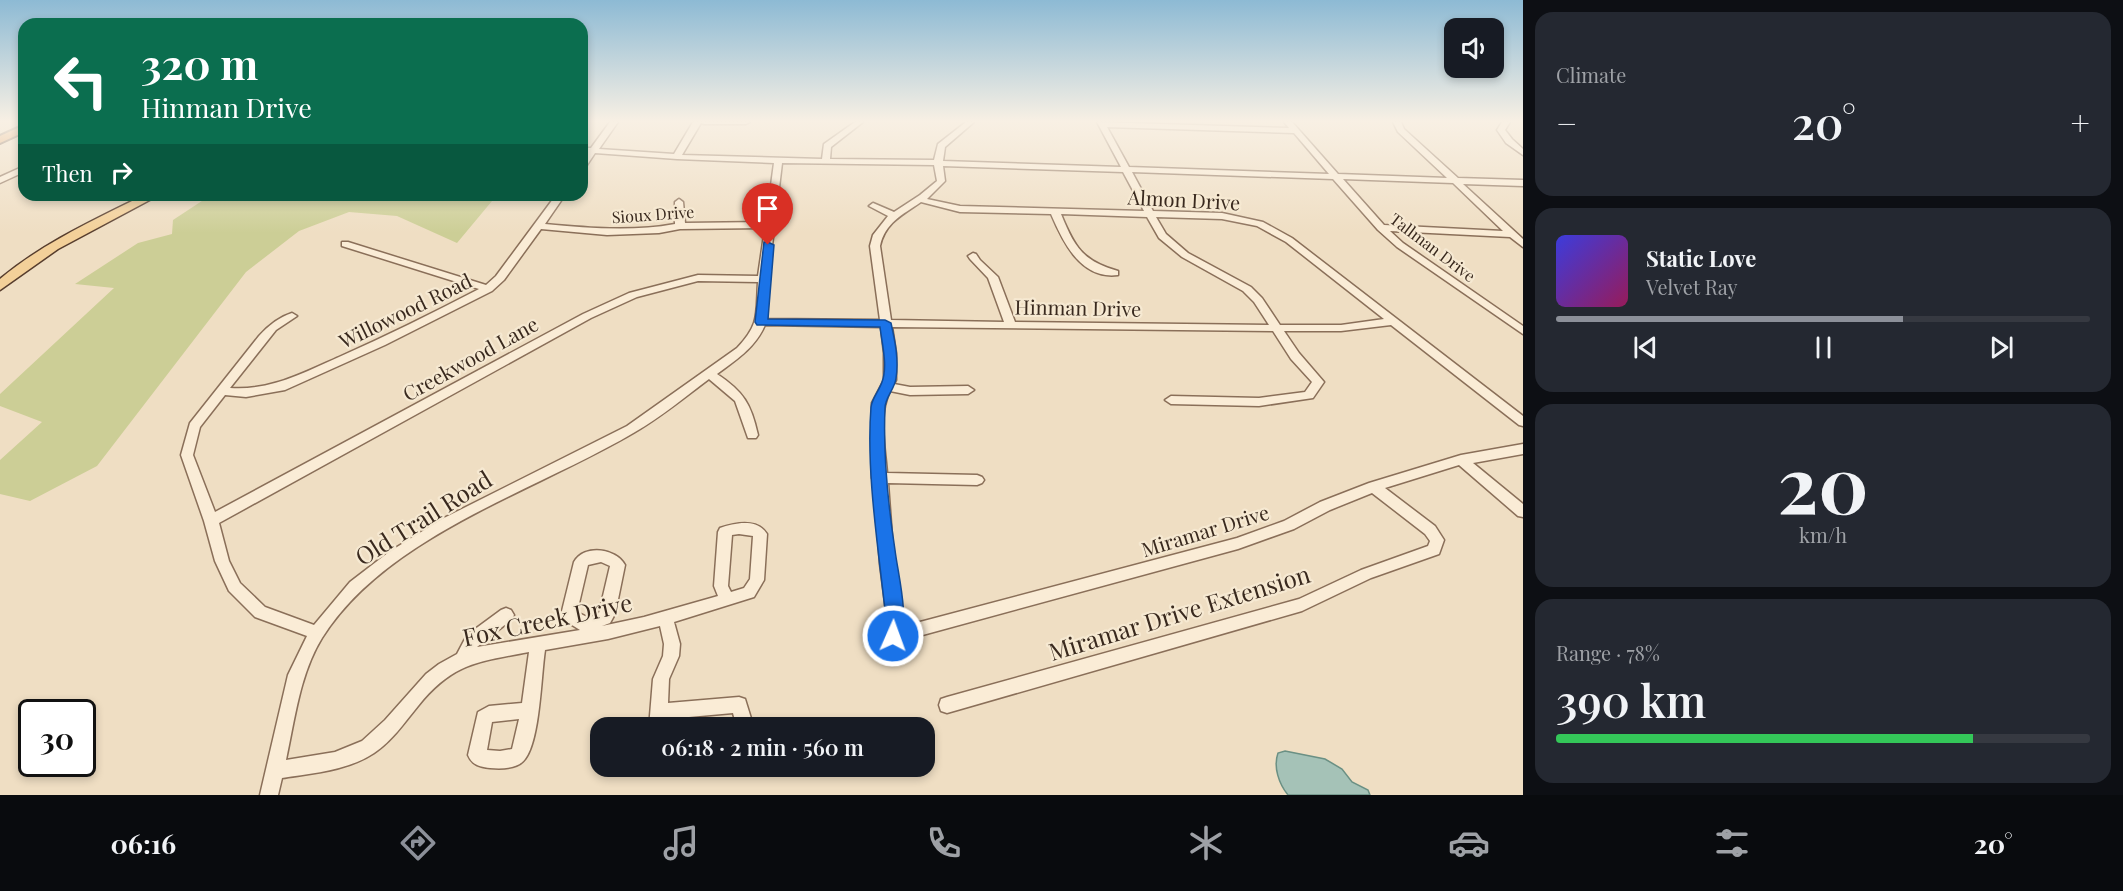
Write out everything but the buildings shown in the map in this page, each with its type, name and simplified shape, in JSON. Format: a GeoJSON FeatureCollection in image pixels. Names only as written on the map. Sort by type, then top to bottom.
{"type":"FeatureCollection","features":[{"type":"Feature","properties":{"kind":"main road"},"geometry":{"type":"LineString","coordinates":[[0,286],[19,270],[61,242],[141,201]]}},
{"type":"Feature","properties":{"kind":"street"},"geometry":{"type":"LineString","coordinates":[[714,159],[1125,168],[1523,183]]}},
{"type":"Feature","properties":{"kind":"street"},"geometry":{"type":"LineString","coordinates":[[893,636],[895,618],[879,478],[877,429],[878,403],[887,386],[890,353],[875,246],[876,235],[882,225],[894,215],[922,200],[941,181],[938,159]]}},
{"type":"Feature","properties":{"kind":"street"},"geometry":{"type":"LineString","coordinates":[[1120,159],[1149,214],[1168,243],[1246,289],[1258,300],[1295,356],[1318,382],[1310,395],[1259,402],[1171,400]]}},
{"type":"Feature","properties":{"kind":"street","name":"Tallman Drive"},"geometry":{"type":"LineString","coordinates":[[1319,159],[1381,228],[1400,245],[1523,331]]}},
{"type":"Feature","properties":{"kind":"street"},"geometry":{"type":"LineString","coordinates":[[1432,159],[1523,244]]}},
{"type":"Feature","properties":{"kind":"street"},"geometry":{"type":"LineString","coordinates":[[761,322],[778,161]]}},
{"type":"Feature","properties":{"kind":"street"},"geometry":{"type":"LineString","coordinates":[[0,180],[18,172]]}},
{"type":"Feature","properties":{"kind":"street","name":"Almon Drive"},"geometry":{"type":"LineString","coordinates":[[922,200],[960,208],[1230,217],[1268,228],[1289,240],[1523,422]]}},
{"type":"Feature","properties":{"kind":"street","name":"Willowood Road"},"geometry":{"type":"LineString","coordinates":[[223,392],[246,393],[281,387],[381,343],[488,289],[500,278],[557,201]]}},
{"type":"Feature","properties":{"kind":"street"},"geometry":{"type":"LineString","coordinates":[[679,202],[680,226]]}},
{"type":"Feature","properties":{"kind":"street"},"geometry":{"type":"LineString","coordinates":[[873,206],[894,215]]}},
{"type":"Feature","properties":{"kind":"street"},"geometry":{"type":"LineString","coordinates":[[1055,212],[1069,244],[1078,256],[1099,270],[1114,273]]}},
{"type":"Feature","properties":{"kind":"street","name":"Sioux Drive"},"geometry":{"type":"LineString","coordinates":[[539,226],[607,232],[659,230],[680,226],[770,225]]}},
{"type":"Feature","properties":{"kind":"street"},"geometry":{"type":"LineString","coordinates":[[1381,228],[1523,234]]}},
{"type":"Feature","properties":{"kind":"street"},"geometry":{"type":"LineString","coordinates":[[345,244],[488,289]]}},
{"type":"Feature","properties":{"kind":"street"},"geometry":{"type":"LineString","coordinates":[[973,256],[975,262],[993,277],[1010,324]]}},
{"type":"Feature","properties":{"kind":"street","name":"Creekwood Lane"},"geometry":{"type":"LineString","coordinates":[[211,521],[587,316],[633,295],[698,278],[764,279]]}},
{"type":"Feature","properties":{"kind":"street"},"geometry":{"type":"LineString","coordinates":[[292,316],[268,333],[194,426],[187,455],[211,521],[222,561],[234,587],[260,612],[317,633]]}},
{"type":"Feature","properties":{"kind":"street","name":"Hinman Drive"},"geometry":{"type":"LineString","coordinates":[[761,322],[1341,328],[1394,321]]}},
{"type":"Feature","properties":{"kind":"street","name":"Old Trail Road"},"geometry":{"type":"LineString","coordinates":[[269,795],[296,675],[317,633],[355,586],[394,556],[447,523],[631,429],[741,351],[755,336],[761,322]]}},
{"type":"Feature","properties":{"kind":"street"},"geometry":{"type":"LineString","coordinates":[[709,374],[735,390],[746,406],[752,435]]}},
{"type":"Feature","properties":{"kind":"street"},"geometry":{"type":"LineString","coordinates":[[887,386],[910,391],[968,390]]}},
{"type":"Feature","properties":{"kind":"street","name":"Miramar Drive"},"geometry":{"type":"LineString","coordinates":[[895,618],[919,629],[1142,570],[1248,540],[1289,525],[1325,506],[1374,487],[1461,460],[1523,449]]}},
{"type":"Feature","properties":{"kind":"street"},"geometry":{"type":"LineString","coordinates":[[1461,460],[1523,512]]}},
{"type":"Feature","properties":{"kind":"street"},"geometry":{"type":"LineString","coordinates":[[879,478],[977,480]]}},
{"type":"Feature","properties":{"kind":"street","name":"Miramar Drive Extension"},"geometry":{"type":"LineString","coordinates":[[947,705],[1302,605],[1366,574],[1434,550],[1437,540],[1430,530],[1374,487]]}},
{"type":"Feature","properties":{"kind":"street","name":"Fox Creek Drive"},"geometry":{"type":"LineString","coordinates":[[275,770],[343,757],[368,746],[386,731],[418,690],[440,671],[462,660],[538,644],[588,630],[665,617],[749,593],[754,589],[757,580],[760,534],[754,529],[735,528],[725,532],[721,585],[727,599]]}},
{"type":"Feature","properties":{"kind":"street"},"geometry":{"type":"LineString","coordinates":[[594,556],[609,558],[618,565],[607,614],[588,630],[569,615],[581,562],[594,556]]}},
{"type":"Feature","properties":{"kind":"street"},"geometry":{"type":"LineString","coordinates":[[462,660],[473,640],[506,615]]}},
{"type":"Feature","properties":{"kind":"street"},"geometry":{"type":"LineString","coordinates":[[658,717],[661,679],[671,656],[672,644],[665,617]]}},
{"type":"Feature","properties":{"kind":"street"},"geometry":{"type":"LineString","coordinates":[[529,710],[538,644]]}},
{"type":"Feature","properties":{"kind":"street"},"geometry":{"type":"LineString","coordinates":[[674,717],[739,705],[743,717]]}},
{"type":"Feature","properties":{"kind":"green space"},"geometry":{"type":"Polygon","coordinates":[[[202,201],[492,201],[457,243],[397,216],[349,212],[299,231],[246,272],[97,466],[30,501],[0,494],[0,460],[42,422],[0,406],[0,394],[114,288],[75,284],[138,243],[172,234],[173,220],[202,201]]]}},
{"type":"Feature","properties":{"kind":"shaded area"},"geometry":{"type":"Polygon","coordinates":[[[1285,751],[1325,759],[1342,769],[1352,782],[1368,790],[1370,795],[1288,795],[1280,781],[1276,764],[1278,753],[1285,751]]]}},
{"type":"Feature","properties":{"kind":"route"},"geometry":{"type":"LineString","coordinates":[[768,245],[761,322],[885,323],[890,353],[890,380],[878,403],[877,429],[885,543],[894,602],[893,636]]}}]}
